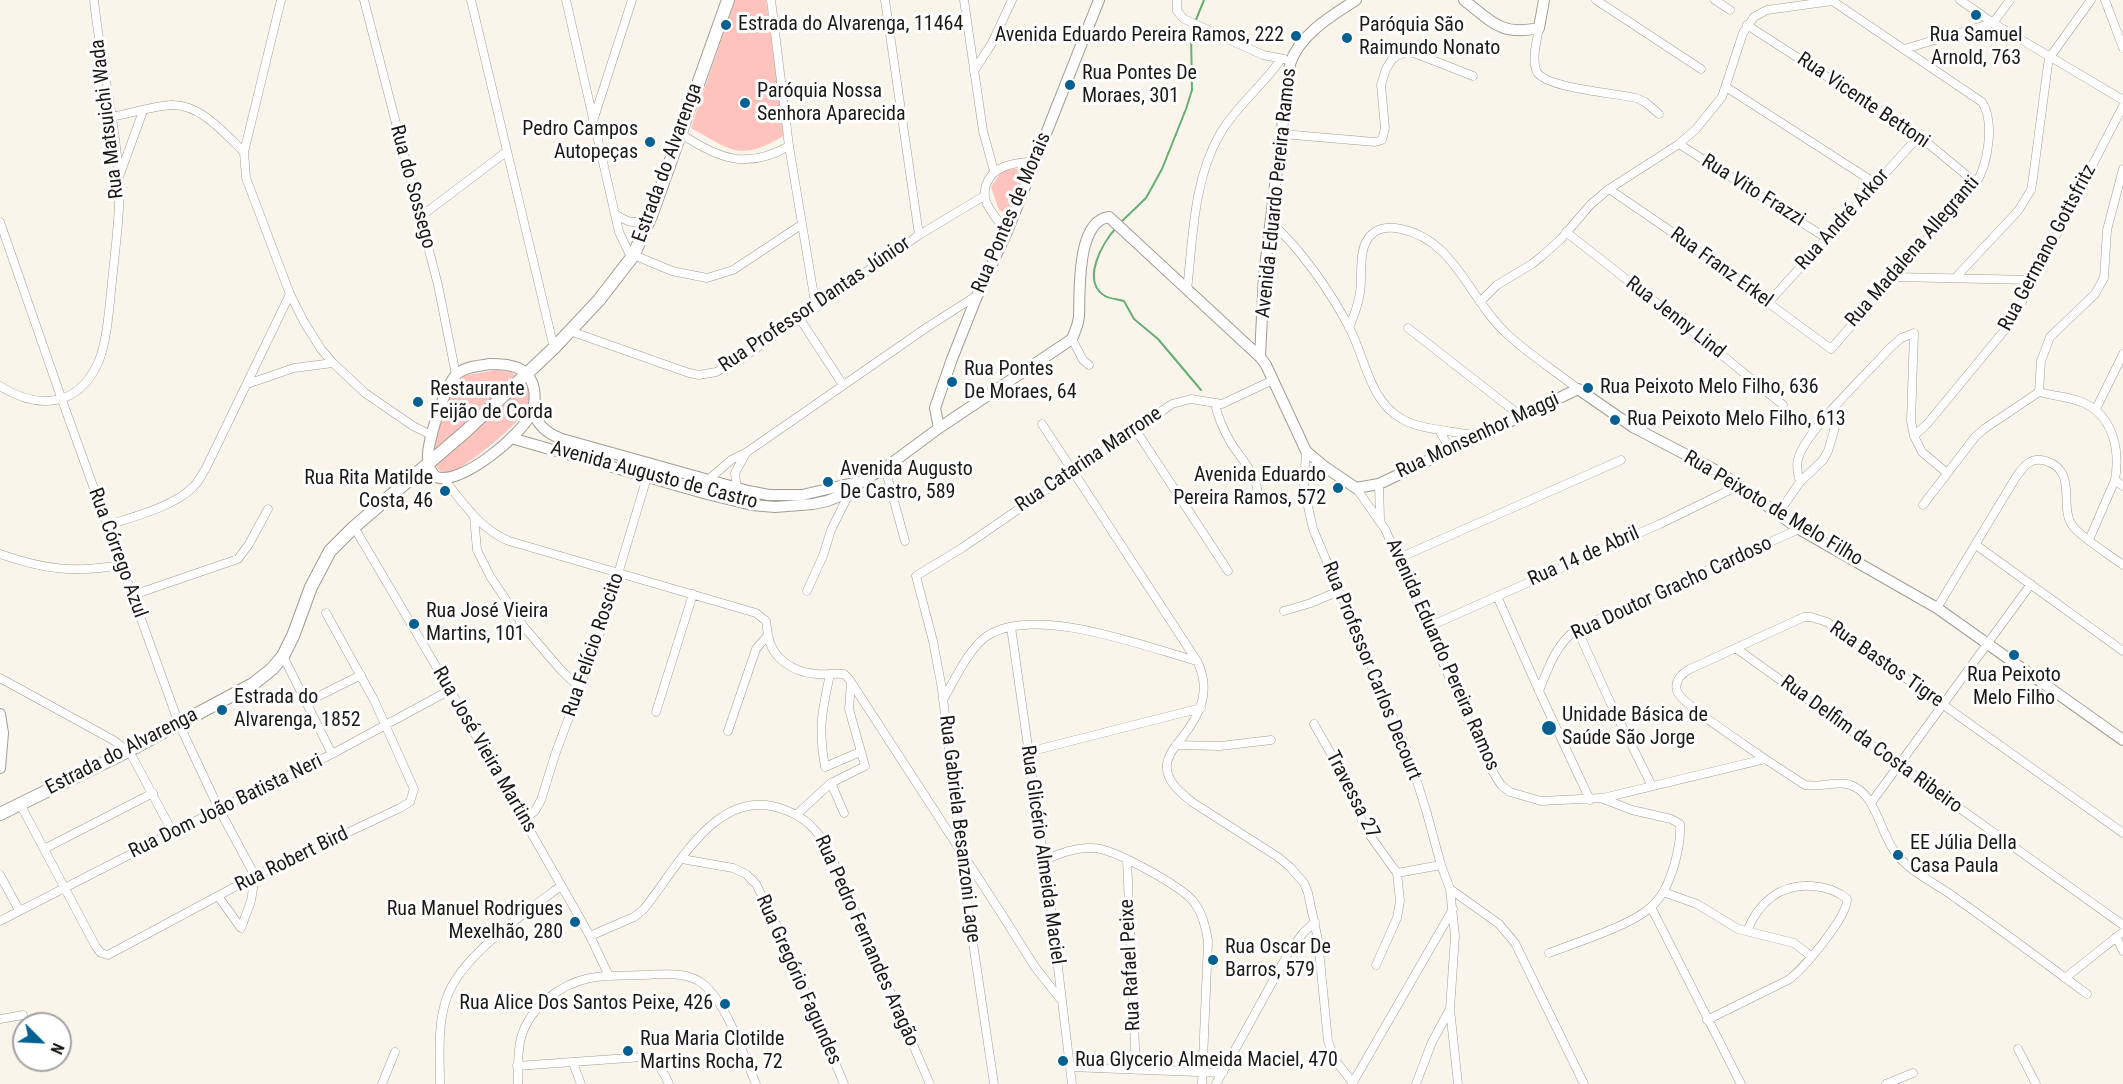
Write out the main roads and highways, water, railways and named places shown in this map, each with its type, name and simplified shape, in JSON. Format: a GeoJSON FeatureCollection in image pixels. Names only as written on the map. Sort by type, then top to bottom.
{"type":"FeatureCollection","features":[{"type":"Feature","properties":{"kind":"main road","name":"Estrada do Alvarenga"},"geometry":{"type":"LineString","coordinates":[[0,814],[179,724],[253,684],[272,669],[283,656],[302,615],[311,587],[330,551],[354,527],[429,465],[554,348],[599,300],[633,256],[651,216],[728,0]]}},
{"type":"Feature","properties":{"kind":"waterway"},"geometry":{"type":"LineString","coordinates":[[1120,223],[1146,198],[1162,169],[1186,109],[1192,90],[1191,32],[1204,0]]}},
{"type":"Feature","properties":{"kind":"waterway"},"geometry":{"type":"LineString","coordinates":[[1116,228],[1105,242],[1096,262],[1094,281],[1098,289],[1107,297],[1124,301],[1134,319],[1158,339],[1201,390]]}},
{"type":"Feature","properties":{"kind":"place","name":"Rua Samuel Arnold, 763"},"geometry":{"type":"Point","coordinates":[1976,15]}},
{"type":"Feature","properties":{"kind":"place","name":"Estrada do Alvarenga, 11464"},"geometry":{"type":"Point","coordinates":[726,25]}},
{"type":"Feature","properties":{"kind":"place","name":"Avenida Eduardo Pereira Ramos, 222"},"geometry":{"type":"Point","coordinates":[1296,36]}},
{"type":"Feature","properties":{"kind":"place","name":"Paróquia São Raimundo Nonato"},"geometry":{"type":"Point","coordinates":[1347,38]}},
{"type":"Feature","properties":{"kind":"place","name":"Rua Pontes De Moraes, 301"},"geometry":{"type":"Point","coordinates":[1070,85]}},
{"type":"Feature","properties":{"kind":"place","name":"Paróquia Nossa Senhora Aparecida"},"geometry":{"type":"Point","coordinates":[745,103]}},
{"type":"Feature","properties":{"kind":"place","name":"Pedro Campos Autopeças"},"geometry":{"type":"Point","coordinates":[650,142]}},
{"type":"Feature","properties":{"kind":"place","name":"Rua Pontes De Moraes, 64"},"geometry":{"type":"Point","coordinates":[952,382]}},
{"type":"Feature","properties":{"kind":"place","name":"Rua Peixoto Melo Filho, 636"},"geometry":{"type":"Point","coordinates":[1588,388]}},
{"type":"Feature","properties":{"kind":"place","name":"Restaurante Feijão de Corda"},"geometry":{"type":"Point","coordinates":[418,402]}},
{"type":"Feature","properties":{"kind":"place","name":"Rua Peixoto Melo Filho, 613"},"geometry":{"type":"Point","coordinates":[1615,420]}},
{"type":"Feature","properties":{"kind":"place","name":"Avenida Augusto De Castro, 589"},"geometry":{"type":"Point","coordinates":[828,482]}},
{"type":"Feature","properties":{"kind":"place","name":"Avenida Eduardo Pereira Ramos, 572"},"geometry":{"type":"Point","coordinates":[1338,488]}},
{"type":"Feature","properties":{"kind":"place","name":"Rua Rita Matilde Costa, 46"},"geometry":{"type":"Point","coordinates":[445,491]}},
{"type":"Feature","properties":{"kind":"place","name":"Rua José Vieira Martins, 101"},"geometry":{"type":"Point","coordinates":[414,624]}},
{"type":"Feature","properties":{"kind":"place","name":"Rua Peixoto Melo Filho"},"geometry":{"type":"Point","coordinates":[2014,655]}},
{"type":"Feature","properties":{"kind":"place","name":"Estrada do Alvarenga, 1852"},"geometry":{"type":"Point","coordinates":[222,710]}},
{"type":"Feature","properties":{"kind":"place","name":"Unidade Básica de Saúde São Jorge"},"geometry":{"type":"Point","coordinates":[1549,728]}},
{"type":"Feature","properties":{"kind":"place","name":"EE Júlia Della Casa Paula"},"geometry":{"type":"Point","coordinates":[1898,855]}},
{"type":"Feature","properties":{"kind":"place","name":"Rua Manuel Rodrigues Mexelhão, 280"},"geometry":{"type":"Point","coordinates":[575,922]}},
{"type":"Feature","properties":{"kind":"place","name":"Rua Oscar De Barros, 579"},"geometry":{"type":"Point","coordinates":[1213,960]}},
{"type":"Feature","properties":{"kind":"place","name":"Rua Alice Dos Santos Peixe, 426"},"geometry":{"type":"Point","coordinates":[725,1004]}},
{"type":"Feature","properties":{"kind":"place","name":"Rua Maria Clotilde Martins Rocha, 72"},"geometry":{"type":"Point","coordinates":[628,1051]}},
{"type":"Feature","properties":{"kind":"place","name":"Rua Glycerio Almeida Maciel, 470"},"geometry":{"type":"Point","coordinates":[1063,1061]}}]}
